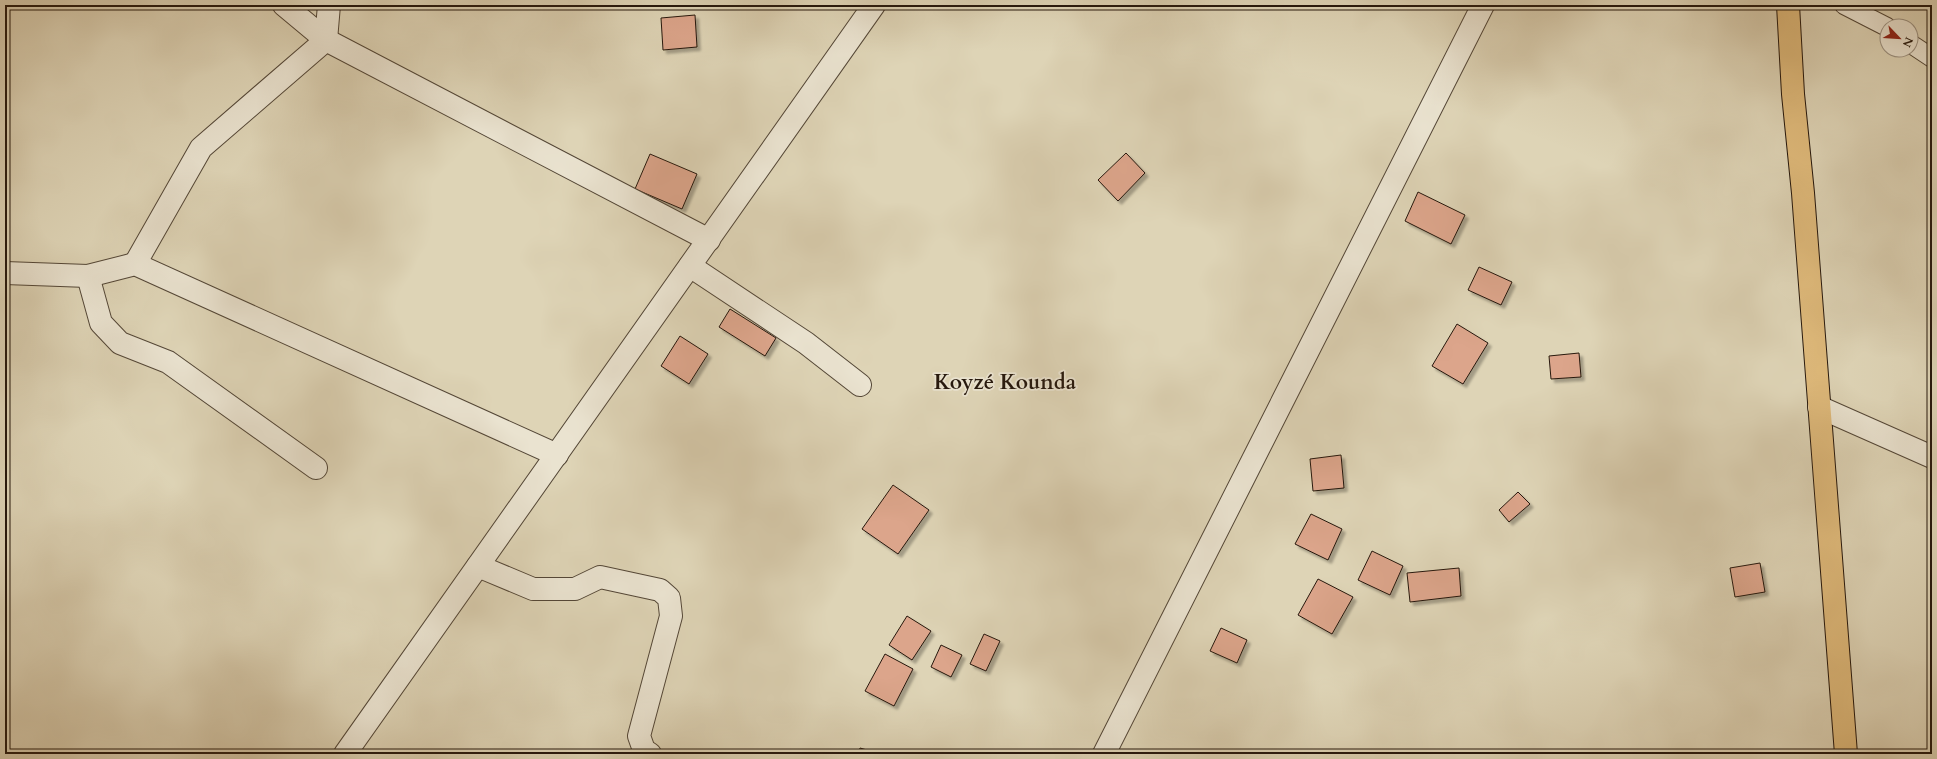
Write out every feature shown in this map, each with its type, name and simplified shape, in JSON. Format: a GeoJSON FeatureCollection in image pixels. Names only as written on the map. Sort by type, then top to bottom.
{"type":"FeatureCollection","features":[{"type":"Feature","properties":{"kind":"main road"},"geometry":{"type":"LineString","coordinates":[[1788,5],[1793,94],[1803,193],[1846,754]]}},
{"type":"Feature","properties":{"kind":"street"},"geometry":{"type":"LineString","coordinates":[[284,5],[326,40],[709,240]]}},
{"type":"Feature","properties":{"kind":"street"},"geometry":{"type":"LineString","coordinates":[[135,264],[201,148],[326,40],[329,5]]}},
{"type":"Feature","properties":{"kind":"street"},"geometry":{"type":"LineString","coordinates":[[345,754],[874,5]]}},
{"type":"Feature","properties":{"kind":"street"},"geometry":{"type":"LineString","coordinates":[[1104,754],[1482,5]]}},
{"type":"Feature","properties":{"kind":"street"},"geometry":{"type":"LineString","coordinates":[[5,273],[88,276],[135,264],[557,455]]}},
{"type":"Feature","properties":{"kind":"street"},"geometry":{"type":"LineString","coordinates":[[690,266],[806,342],[860,385]]}},
{"type":"Feature","properties":{"kind":"street"},"geometry":{"type":"LineString","coordinates":[[88,276],[101,323],[120,343],[168,362],[316,468]]}},
{"type":"Feature","properties":{"kind":"street"},"geometry":{"type":"LineString","coordinates":[[1819,407],[1932,457]]}},
{"type":"Feature","properties":{"kind":"street"},"geometry":{"type":"LineString","coordinates":[[478,566],[533,589],[575,589],[600,576],[660,590],[669,598],[671,616],[639,736],[644,750],[650,754]]}},
{"type":"Feature","properties":{"kind":"lane"},"geometry":{"type":"LineString","coordinates":[[1844,5],[1879,24]]}},
{"type":"Feature","properties":{"kind":"lane"},"geometry":{"type":"LineString","coordinates":[[1919,49],[1932,58]]}},
{"type":"Feature","properties":{"kind":"building"},"geometry":{"type":"Polygon","coordinates":[[[695,15],[697,47],[663,50],[661,18],[695,15]]]}},
{"type":"Feature","properties":{"kind":"building"},"geometry":{"type":"Polygon","coordinates":[[[1126,153],[1145,173],[1118,201],[1098,180],[1126,153]]]}},
{"type":"Feature","properties":{"kind":"building"},"geometry":{"type":"Polygon","coordinates":[[[650,154],[697,174],[682,209],[635,189],[650,154]]]}},
{"type":"Feature","properties":{"kind":"building"},"geometry":{"type":"Polygon","coordinates":[[[1418,192],[1465,215],[1451,244],[1405,221],[1418,192]]]}},
{"type":"Feature","properties":{"kind":"building"},"geometry":{"type":"Polygon","coordinates":[[[1479,267],[1512,282],[1501,305],[1468,290],[1479,267]]]}},
{"type":"Feature","properties":{"kind":"building"},"geometry":{"type":"Polygon","coordinates":[[[730,309],[776,338],[765,356],[719,327],[730,309]]]}},
{"type":"Feature","properties":{"kind":"building"},"geometry":{"type":"Polygon","coordinates":[[[1457,324],[1488,343],[1463,384],[1432,366],[1457,324]]]}},
{"type":"Feature","properties":{"kind":"building"},"geometry":{"type":"Polygon","coordinates":[[[680,336],[708,354],[689,384],[661,366],[680,336]]]}},
{"type":"Feature","properties":{"kind":"building"},"geometry":{"type":"Polygon","coordinates":[[[1579,353],[1581,377],[1551,379],[1549,356],[1579,353]]]}},
{"type":"Feature","properties":{"kind":"building"},"geometry":{"type":"Polygon","coordinates":[[[1341,455],[1344,488],[1313,491],[1310,459],[1341,455]]]}},
{"type":"Feature","properties":{"kind":"building"},"geometry":{"type":"Polygon","coordinates":[[[893,485],[929,510],[898,554],[862,529],[893,485]]]}},
{"type":"Feature","properties":{"kind":"building"},"geometry":{"type":"Polygon","coordinates":[[[1518,492],[1530,504],[1509,522],[1499,510],[1518,492]]]}},
{"type":"Feature","properties":{"kind":"building"},"geometry":{"type":"Polygon","coordinates":[[[1311,514],[1342,529],[1328,560],[1295,544],[1311,514]]]}},
{"type":"Feature","properties":{"kind":"building"},"geometry":{"type":"Polygon","coordinates":[[[1372,551],[1403,566],[1390,595],[1358,580],[1372,551]]]}},
{"type":"Feature","properties":{"kind":"building"},"geometry":{"type":"Polygon","coordinates":[[[1760,563],[1765,592],[1735,597],[1730,568],[1760,563]]]}},
{"type":"Feature","properties":{"kind":"building"},"geometry":{"type":"Polygon","coordinates":[[[1459,568],[1461,596],[1410,602],[1407,573],[1459,568]]]}},
{"type":"Feature","properties":{"kind":"building"},"geometry":{"type":"Polygon","coordinates":[[[1318,579],[1353,597],[1332,634],[1298,615],[1318,579]]]}},
{"type":"Feature","properties":{"kind":"building"},"geometry":{"type":"Polygon","coordinates":[[[907,616],[931,631],[912,660],[889,645],[907,616]]]}},
{"type":"Feature","properties":{"kind":"building"},"geometry":{"type":"Polygon","coordinates":[[[1221,628],[1247,640],[1237,663],[1210,651],[1221,628]]]}},
{"type":"Feature","properties":{"kind":"building"},"geometry":{"type":"Polygon","coordinates":[[[984,634],[1000,641],[986,671],[970,664],[984,634]]]}},
{"type":"Feature","properties":{"kind":"building"},"geometry":{"type":"Polygon","coordinates":[[[941,645],[962,655],[951,677],[931,667],[941,645]]]}},
{"type":"Feature","properties":{"kind":"building"},"geometry":{"type":"Polygon","coordinates":[[[885,654],[913,669],[894,706],[865,691],[885,654]]]}},
{"type":"Feature","properties":{"kind":"building"},"geometry":{"type":"Polygon","coordinates":[[[860,748],[881,754],[858,754],[860,748]]]}},
{"type":"Feature","properties":{"kind":"district","name":"Koyzé Kounda"},"geometry":{"type":"Point","coordinates":[1005,382]}}]}
